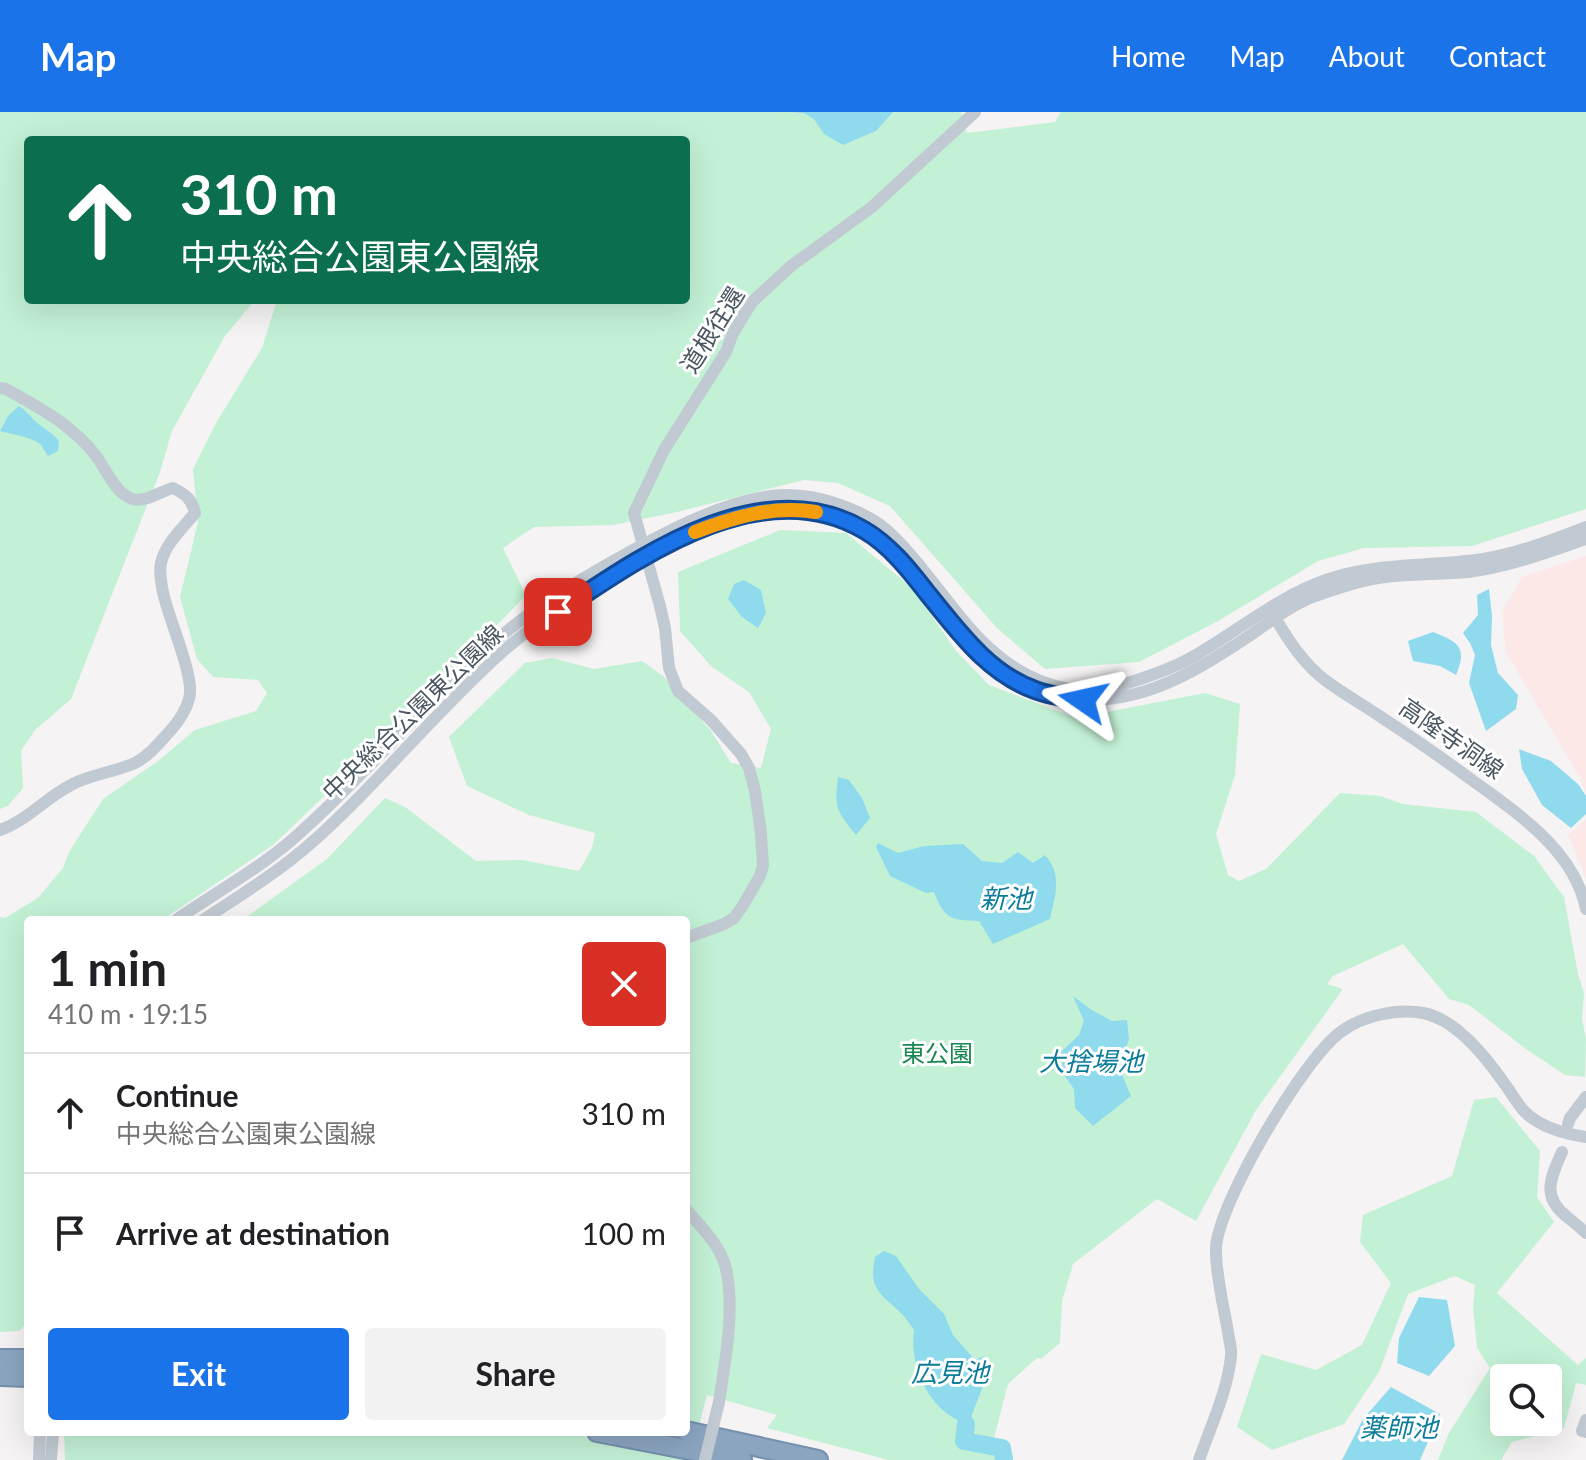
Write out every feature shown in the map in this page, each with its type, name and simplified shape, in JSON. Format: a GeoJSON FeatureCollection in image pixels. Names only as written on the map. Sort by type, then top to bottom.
{"type":"FeatureCollection","features":[{"type":"Feature","properties":{"kind":"highway"},"geometry":{"type":"LineString","coordinates":[[0,1359],[24,1359]]}},
{"type":"Feature","properties":{"kind":"highway"},"geometry":{"type":"LineString","coordinates":[[0,1376],[24,1377]]}},
{"type":"Feature","properties":{"kind":"highway"},"geometry":{"type":"LineString","coordinates":[[690,1432],[818,1460]]}},
{"type":"Feature","properties":{"kind":"highway"},"geometry":{"type":"LineString","coordinates":[[618,1436],[742,1460]]}},
{"type":"Feature","properties":{"kind":"street","name":"道根往還"},"geometry":{"type":"LineString","coordinates":[[690,937],[724,924],[734,918],[742,907],[763,866],[761,833],[755,791],[749,768],[741,754],[711,720],[678,691],[669,668],[665,628],[634,513],[664,450],[726,352],[733,333],[752,302],[791,266],[872,207],[975,112]]}},
{"type":"Feature","properties":{"kind":"street"},"geometry":{"type":"LineString","coordinates":[[0,388],[50,414],[76,435],[129,498],[138,500],[173,488],[186,495],[195,513],[170,544],[160,571],[164,598],[184,658],[190,688],[189,699],[177,722],[152,751],[135,763],[76,783],[46,800],[13,825],[0,830]]}},
{"type":"Feature","properties":{"kind":"street"},"geometry":{"type":"LineString","coordinates":[[182,916],[289,842],[479,655],[527,616],[577,581],[670,530],[756,498],[787,494],[808,496],[859,512],[884,528],[908,551],[993,654],[1029,677],[1072,690],[1123,685],[1163,671],[1272,613],[1350,584],[1391,576],[1469,572],[1514,564],[1586,539]]}},
{"type":"Feature","properties":{"kind":"street","name":"中央総合公園東公園線"},"geometry":{"type":"LineString","coordinates":[[209,916],[307,847],[503,652],[574,601],[661,548],[728,519],[765,511],[799,509],[833,515],[865,531],[906,566],[980,656],[1034,690],[1056,696],[1083,700],[1139,693],[1171,682],[1213,660],[1272,613]]}},
{"type":"Feature","properties":{"kind":"street"},"geometry":{"type":"LineString","coordinates":[[1272,613],[1295,594],[1328,579],[1392,566],[1480,559],[1528,549],[1586,527]]}},
{"type":"Feature","properties":{"kind":"street","name":"高隆寺洞線"},"geometry":{"type":"LineString","coordinates":[[1272,613],[1293,647],[1325,680],[1425,746],[1528,821],[1567,864],[1586,909]]}},
{"type":"Feature","properties":{"kind":"street"},"geometry":{"type":"LineString","coordinates":[[1199,1460],[1221,1399],[1232,1354],[1216,1248],[1222,1217],[1292,1089],[1325,1045],[1341,1031],[1361,1020],[1381,1015],[1425,1013],[1450,1025],[1474,1044],[1524,1112],[1540,1123],[1586,1137]]}},
{"type":"Feature","properties":{"kind":"street"},"geometry":{"type":"LineString","coordinates":[[1568,1124],[1586,1097]]}},
{"type":"Feature","properties":{"kind":"street"},"geometry":{"type":"LineString","coordinates":[[1562,1152],[1549,1192],[1551,1200],[1586,1233]]}},
{"type":"Feature","properties":{"kind":"street"},"geometry":{"type":"LineString","coordinates":[[690,1214],[714,1242],[725,1265],[730,1307],[725,1367],[705,1460]]}},
{"type":"Feature","properties":{"kind":"street"},"geometry":{"type":"LineString","coordinates":[[1586,1420],[1582,1431],[1586,1432]]}},
{"type":"Feature","properties":{"kind":"street"},"geometry":{"type":"LineString","coordinates":[[39,1460],[40,1436]]}},
{"type":"Feature","properties":{"kind":"street"},"geometry":{"type":"LineString","coordinates":[[51,1460],[53,1436]]}},
{"type":"Feature","properties":{"kind":"shaded area"},"geometry":{"type":"Polygon","coordinates":[[[1586,556],[1586,792],[1506,652],[1502,612],[1522,577],[1586,556]]]}},
{"type":"Feature","properties":{"kind":"shaded area"},"geometry":{"type":"Polygon","coordinates":[[[1586,820],[1586,878],[1568,835],[1586,820]]]}},
{"type":"Feature","properties":{"kind":"green space"},"geometry":{"type":"Polygon","coordinates":[[[0,112],[961,112],[967,133],[1055,122],[1061,112],[1586,112],[1586,509],[1472,546],[1364,548],[1318,561],[1218,621],[1139,662],[1045,669],[997,628],[890,506],[838,483],[804,480],[613,525],[534,527],[503,548],[526,595],[432,693],[273,845],[168,916],[24,916],[24,1325],[19,1331],[0,1332],[0,917],[5,918],[38,898],[63,868],[69,852],[103,799],[158,761],[195,730],[256,711],[267,693],[258,680],[213,677],[197,659],[180,597],[198,522],[193,469],[216,423],[262,348],[276,304],[690,304],[690,136],[24,136],[24,304],[252,304],[225,336],[172,431],[160,472],[71,699],[35,730],[21,751],[23,788],[8,806],[0,809],[0,112]]]}},
{"type":"Feature","properties":{"kind":"green space","name":"東公園"},"geometry":{"type":"Polygon","coordinates":[[[780,530],[846,533],[912,588],[957,652],[989,685],[1076,718],[1205,693],[1240,704],[1235,775],[1216,834],[1228,875],[1239,881],[1266,869],[1340,793],[1380,796],[1403,804],[1476,812],[1534,856],[1564,897],[1584,993],[1585,1077],[1565,1075],[1469,1005],[1449,999],[1403,944],[1333,976],[1327,984],[1343,989],[1256,1110],[1196,1221],[1157,1199],[1073,1264],[1062,1301],[1060,1343],[1041,1359],[1037,1358],[1008,1384],[994,1438],[1002,1460],[889,1460],[767,1428],[777,1415],[707,1395],[690,1460],[65,1460],[64,1436],[690,1436],[690,916],[248,916],[327,859],[385,798],[405,807],[476,861],[522,860],[579,871],[592,848],[595,833],[529,815],[467,786],[449,737],[525,663],[552,658],[594,669],[642,661],[663,676],[711,731],[731,763],[761,768],[771,729],[749,692],[712,667],[680,631],[678,572],[780,530]]]}},
{"type":"Feature","properties":{"kind":"green space"},"geometry":{"type":"Polygon","coordinates":[[[1496,1097],[1540,1151],[1537,1197],[1554,1222],[1497,1293],[1578,1365],[1586,1358],[1586,1385],[1576,1383],[1564,1428],[1562,1364],[1490,1364],[1490,1368],[1477,1348],[1473,1308],[1475,1285],[1455,1276],[1408,1294],[1379,1372],[1344,1424],[1272,1450],[1237,1427],[1261,1354],[1316,1370],[1362,1345],[1391,1283],[1360,1242],[1363,1215],[1452,1176],[1474,1100],[1496,1097]]]}},
{"type":"Feature","properties":{"kind":"green space"},"geometry":{"type":"Polygon","coordinates":[[[1490,1368],[1490,1436],[1534,1436],[1512,1442],[1501,1460],[1438,1460],[1449,1433],[1490,1368]]]}},
{"type":"Feature","properties":{"kind":"water"},"geometry":{"type":"Polygon","coordinates":[[[791,112],[893,112],[876,131],[843,145],[824,134],[814,119],[804,113],[791,112]]]}},
{"type":"Feature","properties":{"kind":"water"},"geometry":{"type":"Polygon","coordinates":[[[19,406],[59,441],[58,451],[48,456],[36,442],[0,431],[8,416],[19,406]]]}},
{"type":"Feature","properties":{"kind":"water"},"geometry":{"type":"Polygon","coordinates":[[[744,580],[761,590],[766,613],[758,628],[742,617],[728,599],[734,584],[744,580]]]}},
{"type":"Feature","properties":{"kind":"water"},"geometry":{"type":"Polygon","coordinates":[[[1489,589],[1491,645],[1498,673],[1518,695],[1516,709],[1486,731],[1469,683],[1475,655],[1463,633],[1478,615],[1477,595],[1489,589]]]}},
{"type":"Feature","properties":{"kind":"water"},"geometry":{"type":"Polygon","coordinates":[[[1433,632],[1449,639],[1461,652],[1456,675],[1440,666],[1413,661],[1408,641],[1433,632]]]}},
{"type":"Feature","properties":{"kind":"water"},"geometry":{"type":"Polygon","coordinates":[[[1519,749],[1551,761],[1578,784],[1586,796],[1586,814],[1571,828],[1542,805],[1522,769],[1519,749]]]}},
{"type":"Feature","properties":{"kind":"water"},"geometry":{"type":"Polygon","coordinates":[[[838,777],[849,780],[862,798],[870,818],[856,835],[838,809],[838,777]]]}},
{"type":"Feature","properties":{"kind":"water","name":"新池"},"geometry":{"type":"Polygon","coordinates":[[[878,843],[898,853],[924,846],[963,844],[982,861],[1002,863],[1018,852],[1033,863],[1045,855],[1056,878],[1050,919],[993,944],[979,921],[950,917],[934,892],[926,893],[890,876],[876,847],[878,843]]]}},
{"type":"Feature","properties":{"kind":"water","name":"大捨場池"},"geometry":{"type":"Polygon","coordinates":[[[1073,996],[1112,1021],[1127,1020],[1129,1040],[1118,1065],[1131,1096],[1093,1126],[1075,1108],[1074,1089],[1064,1075],[1061,1052],[1079,1035],[1084,1021],[1073,996]]]}},
{"type":"Feature","properties":{"kind":"water","name":"広見池"},"geometry":{"type":"Polygon","coordinates":[[[884,1251],[896,1256],[919,1289],[944,1314],[953,1335],[975,1360],[984,1356],[989,1370],[968,1425],[948,1414],[930,1395],[916,1364],[914,1330],[882,1296],[875,1284],[875,1257],[884,1251]]]}},
{"type":"Feature","properties":{"kind":"water"},"geometry":{"type":"Polygon","coordinates":[[[1419,1297],[1447,1300],[1455,1346],[1429,1376],[1397,1363],[1399,1338],[1419,1297]]]}},
{"type":"Feature","properties":{"kind":"water","name":"薬師池"},"geometry":{"type":"Polygon","coordinates":[[[1391,1387],[1440,1414],[1420,1460],[1342,1460],[1363,1419],[1391,1387]]]}},
{"type":"Feature","properties":{"kind":"waterway"},"geometry":{"type":"LineString","coordinates":[[966,1424],[964,1441],[1002,1448],[1004,1460]]}},
{"type":"Feature","properties":{"kind":"slow traffic"},"geometry":{"type":"LineString","coordinates":[[695,532],[728,519],[765,511],[799,509],[816,512]]}},
{"type":"Feature","properties":{"kind":"route"},"geometry":{"type":"LineString","coordinates":[[558,612],[615,575],[690,534],[728,519],[765,511],[799,509],[833,515],[865,531],[887,548],[906,566],[980,656],[1006,675],[1034,690],[1083,700]]}}]}
